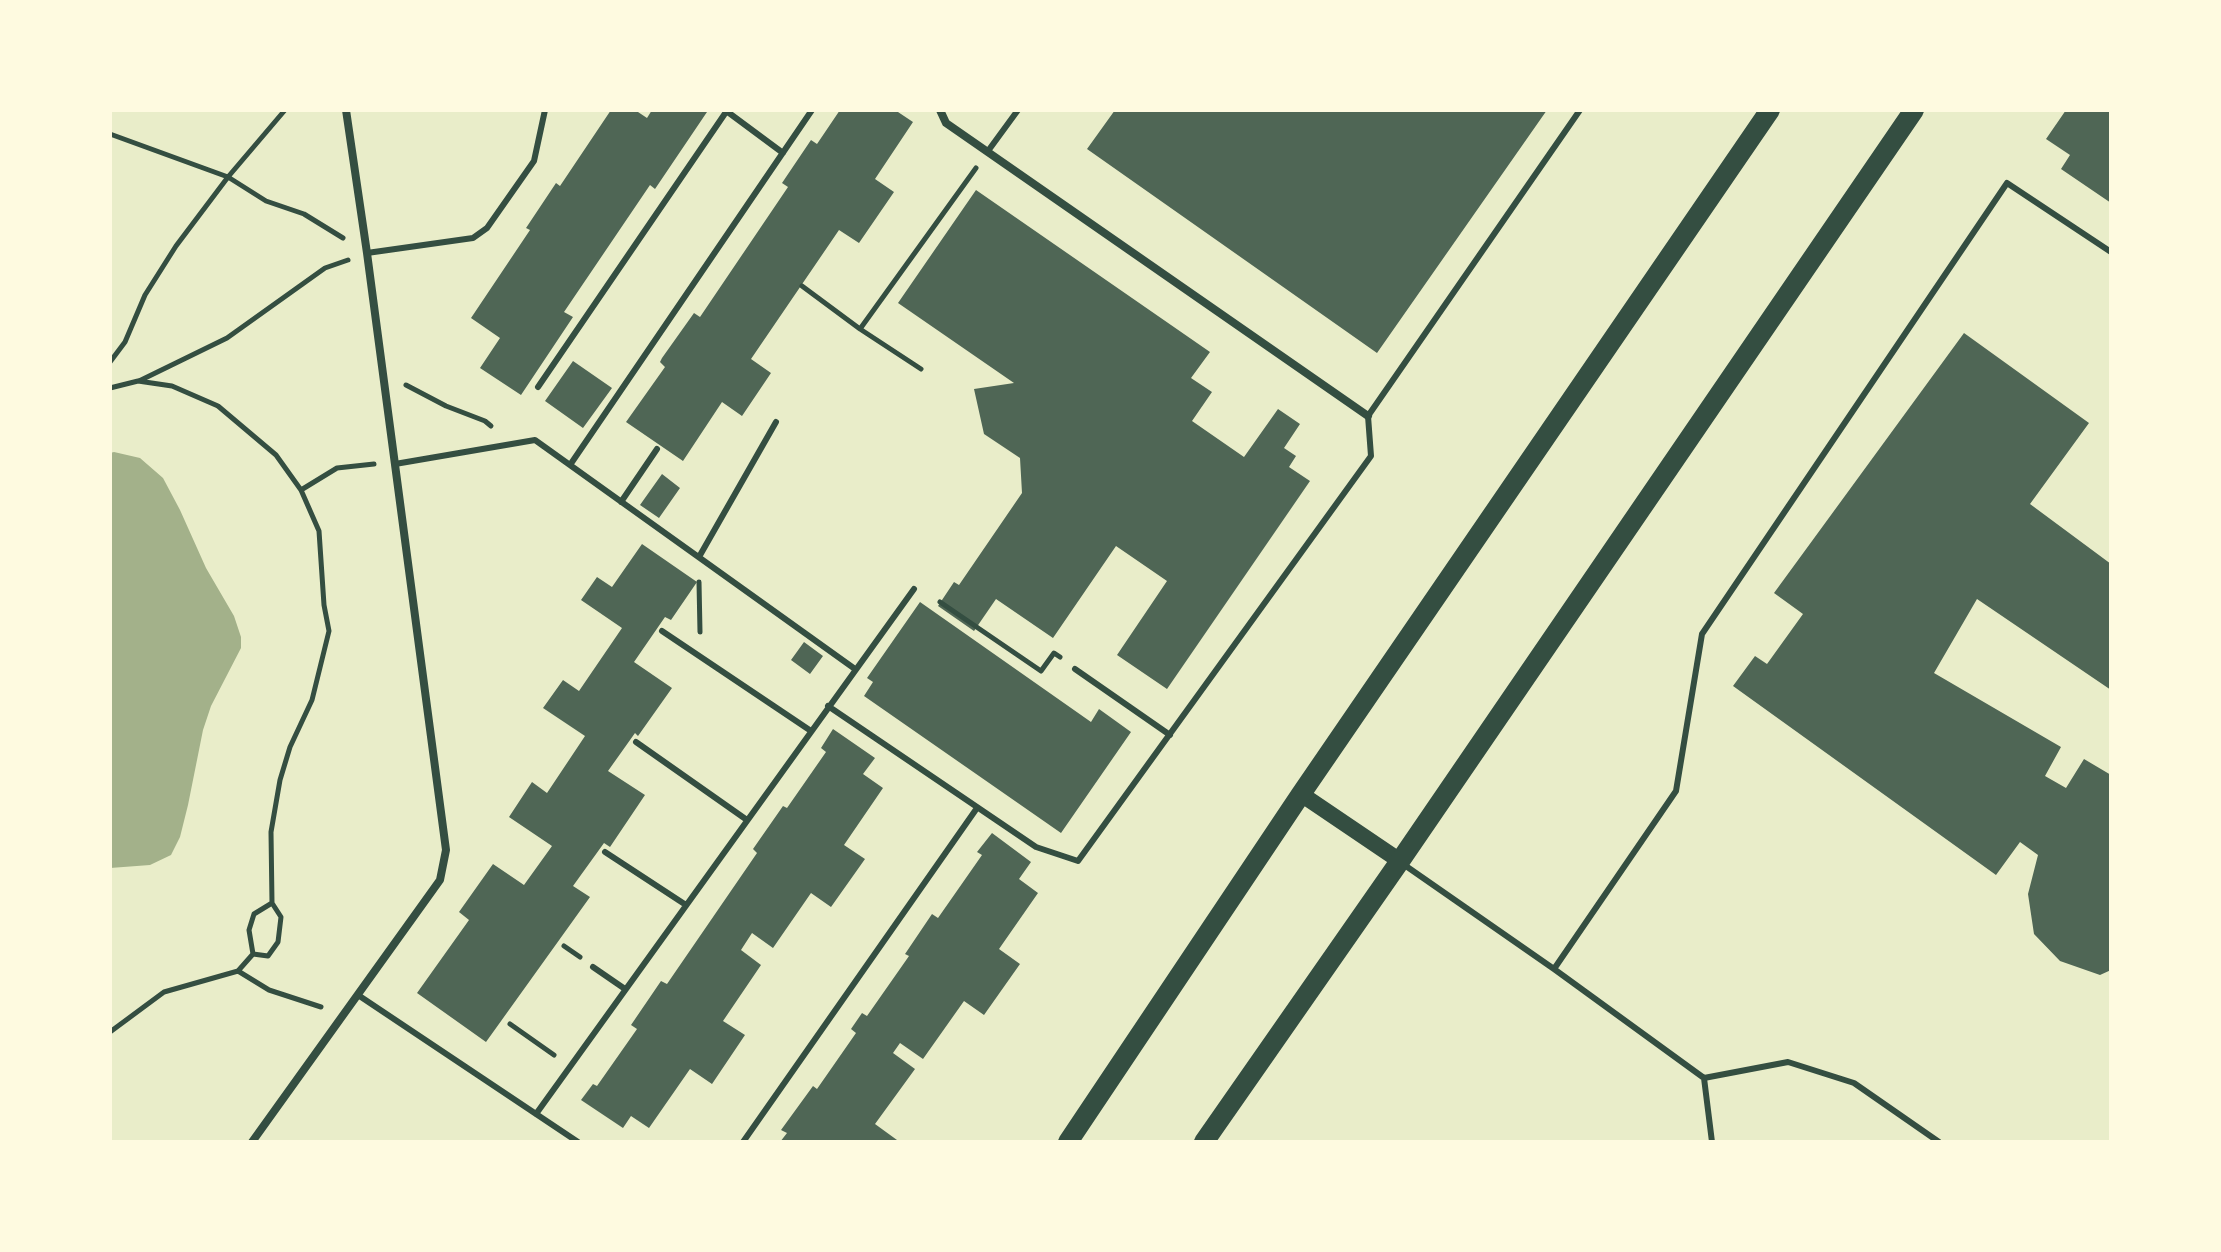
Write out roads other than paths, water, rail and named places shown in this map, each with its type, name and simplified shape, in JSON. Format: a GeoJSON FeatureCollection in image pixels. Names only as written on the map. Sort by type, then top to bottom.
{"type":"FeatureCollection","features":[{"type":"Feature","properties":{"kind":"main road"},"geometry":{"type":"LineString","coordinates":[[1068,1142],[1301,794],[1770,110]]}},
{"type":"Feature","properties":{"kind":"main road"},"geometry":{"type":"LineString","coordinates":[[1204,1142],[1914,110]]}},
{"type":"Feature","properties":{"kind":"main road"},"geometry":{"type":"LineString","coordinates":[[1301,794],[1400,861]]}},
{"type":"Feature","properties":{"kind":"street"},"geometry":{"type":"LineString","coordinates":[[252,1142],[440,880],[446,850],[346,110]]}},
{"type":"Feature","properties":{"kind":"street"},"geometry":{"type":"LineString","coordinates":[[940,110],[946,123],[1368,416]]}},
{"type":"Feature","properties":{"kind":"lane"},"geometry":{"type":"LineString","coordinates":[[367,253],[473,238],[487,228],[534,161],[545,110]]}},
{"type":"Feature","properties":{"kind":"lane"},"geometry":{"type":"LineString","coordinates":[[570,465],[812,110]]}},
{"type":"Feature","properties":{"kind":"lane"},"geometry":{"type":"LineString","coordinates":[[988,151],[1018,110]]}},
{"type":"Feature","properties":{"kind":"lane"},"geometry":{"type":"LineString","coordinates":[[828,706],[1036,847],[1078,861],[1371,456],[1368,416],[1580,110]]}},
{"type":"Feature","properties":{"kind":"lane"},"geometry":{"type":"LineString","coordinates":[[538,387],[726,111],[783,153]]}},
{"type":"Feature","properties":{"kind":"lane"},"geometry":{"type":"LineString","coordinates":[[1554,969],[1676,791],[1702,634],[2007,183],[2111,252]]}},
{"type":"Feature","properties":{"kind":"lane"},"geometry":{"type":"LineString","coordinates":[[699,557],[776,422]]}},
{"type":"Feature","properties":{"kind":"lane"},"geometry":{"type":"LineString","coordinates":[[395,464],[535,440],[855,669]]}},
{"type":"Feature","properties":{"kind":"lane"},"geometry":{"type":"LineString","coordinates":[[621,502],[657,449]]}},
{"type":"Feature","properties":{"kind":"lane"},"geometry":{"type":"LineString","coordinates":[[536,1114],[914,589]]}},
{"type":"Feature","properties":{"kind":"lane"},"geometry":{"type":"LineString","coordinates":[[662,631],[811,731]]}},
{"type":"Feature","properties":{"kind":"lane"},"geometry":{"type":"LineString","coordinates":[[1075,669],[1170,735]]}},
{"type":"Feature","properties":{"kind":"lane"},"geometry":{"type":"LineString","coordinates":[[636,742],[747,820]]}},
{"type":"Feature","properties":{"kind":"lane"},"geometry":{"type":"LineString","coordinates":[[743,1142],[977,808]]}},
{"type":"Feature","properties":{"kind":"lane"},"geometry":{"type":"LineString","coordinates":[[605,852],[686,905]]}},
{"type":"Feature","properties":{"kind":"lane"},"geometry":{"type":"LineString","coordinates":[[1400,861],[1704,1078],[1788,1062],[1854,1083],[1939,1142]]}},
{"type":"Feature","properties":{"kind":"lane"},"geometry":{"type":"LineString","coordinates":[[593,967],[625,989]]}},
{"type":"Feature","properties":{"kind":"lane"},"geometry":{"type":"LineString","coordinates":[[358,995],[578,1142]]}},
{"type":"Feature","properties":{"kind":"lane"},"geometry":{"type":"LineString","coordinates":[[1704,1078],[1712,1142]]}}]}
